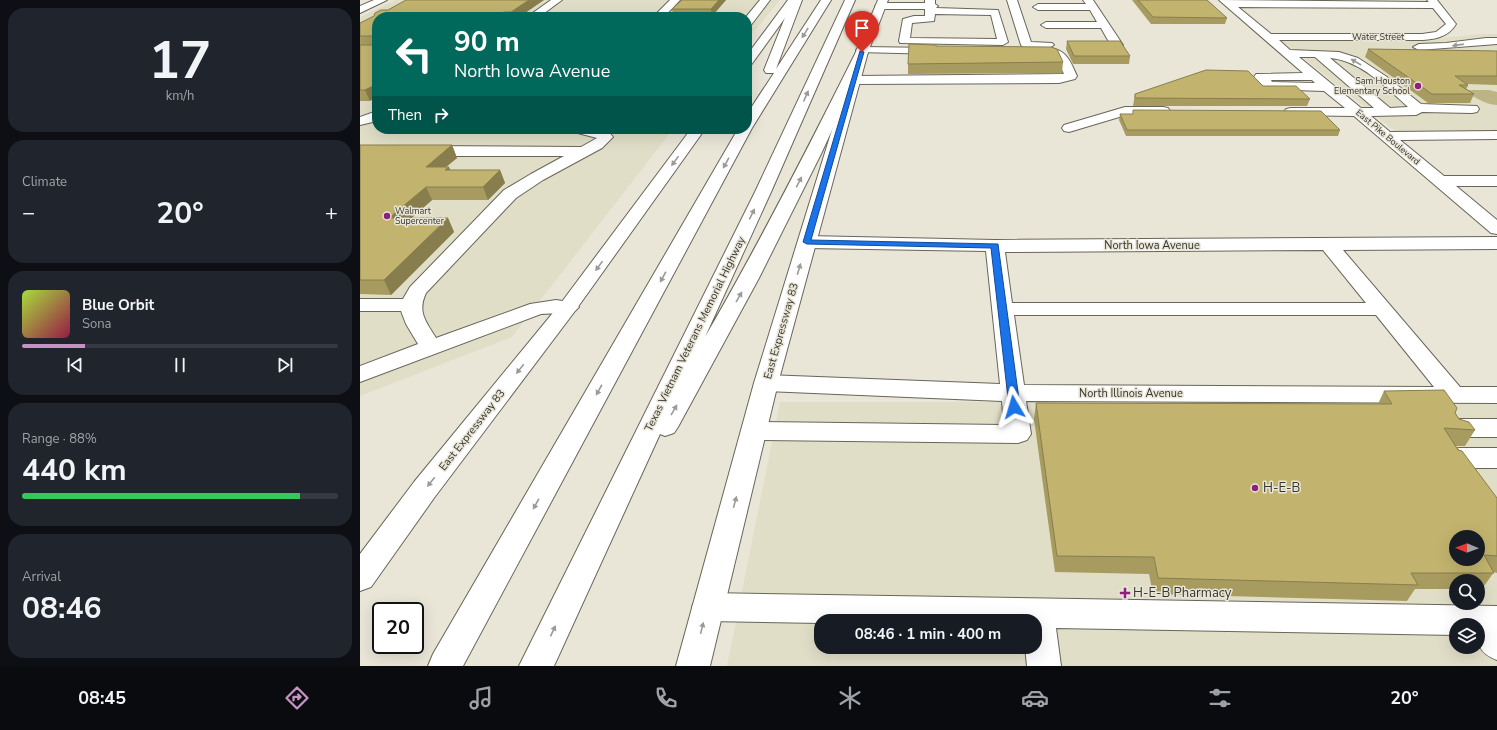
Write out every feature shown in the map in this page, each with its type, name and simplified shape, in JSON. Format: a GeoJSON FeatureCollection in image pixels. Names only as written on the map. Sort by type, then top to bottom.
{"type":"FeatureCollection","features":[{"type":"Feature","properties":{"kind":"main road"},"geometry":{"type":"LineString","coordinates":[[360,10],[382,0]]}},
{"type":"Feature","properties":{"kind":"main road"},"geometry":{"type":"LineString","coordinates":[[539,12],[557,0]]}},
{"type":"Feature","properties":{"kind":"main road"},"geometry":{"type":"LineString","coordinates":[[663,12],[675,0]]}},
{"type":"Feature","properties":{"kind":"main road"},"geometry":{"type":"LineString","coordinates":[[752,17],[765,0]]}},
{"type":"Feature","properties":{"kind":"main road"},"geometry":{"type":"LineString","coordinates":[[752,55],[793,0]]}},
{"type":"Feature","properties":{"kind":"main road"},"geometry":{"type":"LineString","coordinates":[[752,113],[797,0]]}},
{"type":"Feature","properties":{"kind":"main road"},"geometry":{"type":"LineString","coordinates":[[752,117],[826,0]]}},
{"type":"Feature","properties":{"kind":"main road","name":"Texas Vietnam Veterans Memorial Highway"},"geometry":{"type":"LineString","coordinates":[[536,666],[762,192],[850,0]]}},
{"type":"Feature","properties":{"kind":"main road"},"geometry":{"type":"LineString","coordinates":[[1226,2],[1434,2]]}},
{"type":"Feature","properties":{"kind":"main road","name":"East Pike Boulevard"},"geometry":{"type":"LineString","coordinates":[[1226,2],[1442,181],[1497,229]]}},
{"type":"Feature","properties":{"kind":"main road","name":"Water Street"},"geometry":{"type":"LineString","coordinates":[[1268,37],[1412,37],[1438,34],[1448,30],[1452,24],[1434,2]]}},
{"type":"Feature","properties":{"kind":"main road"},"geometry":{"type":"LineString","coordinates":[[882,3],[930,8],[973,12],[996,12],[1003,42],[976,38],[904,41],[907,21],[914,19],[930,8],[1008,3]]}},
{"type":"Feature","properties":{"kind":"main road","name":"East Expressway 83"},"geometry":{"type":"LineString","coordinates":[[693,666],[766,383],[862,51],[882,3]]}},
{"type":"Feature","properties":{"kind":"main road"},"geometry":{"type":"LineString","coordinates":[[930,8],[1008,3]]}},
{"type":"Feature","properties":{"kind":"main road"},"geometry":{"type":"LineString","coordinates":[[1008,3],[1020,25],[1027,45],[1058,45],[1046,25],[1037,4],[1090,4],[1117,45],[1086,45]]}},
{"type":"Feature","properties":{"kind":"main road"},"geometry":{"type":"LineString","coordinates":[[999,25],[1020,25]]}},
{"type":"Feature","properties":{"kind":"main road"},"geometry":{"type":"LineString","coordinates":[[1046,25],[1104,25]]}},
{"type":"Feature","properties":{"kind":"main road"},"geometry":{"type":"LineString","coordinates":[[1353,37],[1367,47],[1433,47],[1497,41]]}},
{"type":"Feature","properties":{"kind":"main road"},"geometry":{"type":"LineString","coordinates":[[572,590],[750,278],[813,154],[862,51],[1052,52],[1058,53],[1062,56],[1071,76],[1059,79],[854,80]]}},
{"type":"Feature","properties":{"kind":"main road"},"geometry":{"type":"LineString","coordinates":[[890,80],[896,51]]}},
{"type":"Feature","properties":{"kind":"main road"},"geometry":{"type":"LineString","coordinates":[[1288,54],[1337,55],[1355,60],[1417,108]]}},
{"type":"Feature","properties":{"kind":"main road"},"geometry":{"type":"LineString","coordinates":[[1318,54],[1387,112]]}},
{"type":"Feature","properties":{"kind":"main road"},"geometry":{"type":"LineString","coordinates":[[1413,54],[1466,55]]}},
{"type":"Feature","properties":{"kind":"main road"},"geometry":{"type":"LineString","coordinates":[[1315,76],[1260,76],[1269,86],[1328,87]]}},
{"type":"Feature","properties":{"kind":"main road"},"geometry":{"type":"LineString","coordinates":[[1280,112],[1387,112],[1414,111],[1417,108],[1472,109]]}},
{"type":"Feature","properties":{"kind":"main road"},"geometry":{"type":"LineString","coordinates":[[1069,128],[1125,111],[1179,111]]}},
{"type":"Feature","properties":{"kind":"main road"},"geometry":{"type":"LineString","coordinates":[[360,120],[372,118]]}},
{"type":"Feature","properties":{"kind":"main road"},"geometry":{"type":"LineString","coordinates":[[431,348],[413,317],[411,309],[417,291],[510,194],[537,176],[604,141],[606,137],[604,134]]}},
{"type":"Feature","properties":{"kind":"main road","name":"East Expressway 83"},"geometry":{"type":"LineString","coordinates":[[360,578],[424,490],[568,307],[694,134]]}},
{"type":"Feature","properties":{"kind":"main road"},"geometry":{"type":"LineString","coordinates":[[445,666],[742,134]]}},
{"type":"Feature","properties":{"kind":"main road"},"geometry":{"type":"LineString","coordinates":[[1387,136],[1497,135]]}},
{"type":"Feature","properties":{"kind":"main road"},"geometry":{"type":"LineString","coordinates":[[414,151],[585,152]]}},
{"type":"Feature","properties":{"kind":"main road"},"geometry":{"type":"LineString","coordinates":[[1442,181],[1497,181]]}},
{"type":"Feature","properties":{"kind":"main road","name":"North Iowa Avenue"},"geometry":{"type":"LineString","coordinates":[[807,242],[995,246],[1497,243]]}},
{"type":"Feature","properties":{"kind":"main road"},"geometry":{"type":"LineString","coordinates":[[1328,244],[1453,394]]}},
{"type":"Feature","properties":{"kind":"main road"},"geometry":{"type":"LineString","coordinates":[[754,431],[1018,434],[995,246]]}},
{"type":"Feature","properties":{"kind":"main road"},"geometry":{"type":"LineString","coordinates":[[360,305],[412,305]]}},
{"type":"Feature","properties":{"kind":"main road"},"geometry":{"type":"LineString","coordinates":[[360,374],[537,308],[556,306],[568,307]]}},
{"type":"Feature","properties":{"kind":"main road"},"geometry":{"type":"LineString","coordinates":[[1003,309],[1382,309]]}},
{"type":"Feature","properties":{"kind":"main road","name":"North Illinois Avenue"},"geometry":{"type":"LineString","coordinates":[[766,383],[1013,393],[1497,395]]}},
{"type":"Feature","properties":{"kind":"main road"},"geometry":{"type":"LineString","coordinates":[[1460,428],[1497,428]]}},
{"type":"Feature","properties":{"kind":"main road"},"geometry":{"type":"LineString","coordinates":[[1459,458],[1497,458]]}},
{"type":"Feature","properties":{"kind":"main road"},"geometry":{"type":"LineString","coordinates":[[708,607],[1038,613],[1492,629]]}},
{"type":"Feature","properties":{"kind":"main road"},"geometry":{"type":"LineString","coordinates":[[1038,613],[1044,666]]}},
{"type":"Feature","properties":{"kind":"shaded area"},"geometry":{"type":"Polygon","coordinates":[[[396,0],[780,0],[752,34],[752,12],[372,12],[372,134],[669,134],[512,337],[360,396],[360,17],[396,0]]]}},
{"type":"Feature","properties":{"kind":"shaded area","name":"Sam Houston Elementary School"},"geometry":{"type":"Polygon","coordinates":[[[1480,34],[1497,34],[1497,132],[1396,132],[1282,41],[1415,41],[1480,34]]]}},
{"type":"Feature","properties":{"kind":"shaded area"},"geometry":{"type":"Polygon","coordinates":[[[1489,90],[1497,92],[1497,105],[1484,102],[1465,91],[1489,90]]]}},
{"type":"Feature","properties":{"kind":"shaded area"},"geometry":{"type":"Polygon","coordinates":[[[780,402],[1438,402],[1497,404],[1497,666],[727,666],[780,402]]]}},
{"type":"Feature","properties":{"kind":"building"},"geometry":{"type":"Polygon","coordinates":[[[406,0],[529,0],[511,12],[377,12],[381,10],[388,10],[406,0]]]}},
{"type":"Feature","properties":{"kind":"building"},"geometry":{"type":"Polygon","coordinates":[[[682,0],[719,0],[711,9],[672,9],[682,0]]]}},
{"type":"Feature","properties":{"kind":"building"},"geometry":{"type":"Polygon","coordinates":[[[1138,0],[1207,0],[1227,18],[1153,17],[1138,0]]]}},
{"type":"Feature","properties":{"kind":"building"},"geometry":{"type":"Polygon","coordinates":[[[372,17],[372,36],[360,36],[360,23],[372,17]]]}},
{"type":"Feature","properties":{"kind":"building"},"geometry":{"type":"Polygon","coordinates":[[[1067,41],[1120,41],[1130,56],[1074,56],[1067,41]]]}},
{"type":"Feature","properties":{"kind":"building"},"geometry":{"type":"Polygon","coordinates":[[[909,44],[936,46],[1051,47],[1057,49],[1063,62],[908,64],[909,44]]]}},
{"type":"Feature","properties":{"kind":"building"},"geometry":{"type":"Polygon","coordinates":[[[360,45],[372,45],[372,86],[365,90],[360,90],[360,45]]]}},
{"type":"Feature","properties":{"kind":"building"},"geometry":{"type":"Polygon","coordinates":[[[1368,49],[1497,51],[1497,76],[1455,76],[1468,85],[1459,85],[1474,94],[1432,94],[1368,49]]]}},
{"type":"Feature","properties":{"kind":"building"},"geometry":{"type":"Polygon","coordinates":[[[1206,70],[1248,71],[1263,86],[1296,86],[1310,99],[1135,98],[1135,94],[1206,70]]]}},
{"type":"Feature","properties":{"kind":"building"},"geometry":{"type":"Polygon","coordinates":[[[1133,110],[1321,111],[1340,130],[1127,130],[1120,114],[1133,114],[1133,110]]]}},
{"type":"Feature","properties":{"kind":"building","name":"Walmart Supercenter"},"geometry":{"type":"Polygon","coordinates":[[[360,145],[452,145],[426,167],[449,167],[445,170],[500,170],[483,187],[426,187],[389,218],[448,218],[384,280],[360,280],[360,145]]]}},
{"type":"Feature","properties":{"kind":"building","name":"H-E-B"},"geometry":{"type":"Polygon","coordinates":[[[1444,390],[1457,408],[1455,413],[1459,419],[1469,422],[1475,430],[1444,428],[1458,450],[1462,451],[1497,498],[1497,556],[1485,555],[1485,530],[1449,530],[1449,566],[1485,566],[1485,557],[1494,573],[1411,573],[1418,585],[1158,578],[1154,557],[1057,556],[1036,403],[1392,404],[1384,391],[1444,390]]]}},
{"type":"Feature","properties":{"kind":"place","name":"Sam Houston Elementary School"},"geometry":{"type":"Point","coordinates":[1418,86]}},
{"type":"Feature","properties":{"kind":"place","name":"Walmart Supercenter"},"geometry":{"type":"Point","coordinates":[387,216]}},
{"type":"Feature","properties":{"kind":"place","name":"H-E-B"},"geometry":{"type":"Point","coordinates":[1255,488]}},
{"type":"Feature","properties":{"kind":"place","name":"H-E-B Pharmacy"},"geometry":{"type":"Point","coordinates":[1125,593]}},
{"type":"Feature","properties":{"kind":"route"},"geometry":{"type":"LineString","coordinates":[[862,52],[807,242],[995,246],[1014,407]]}}]}
